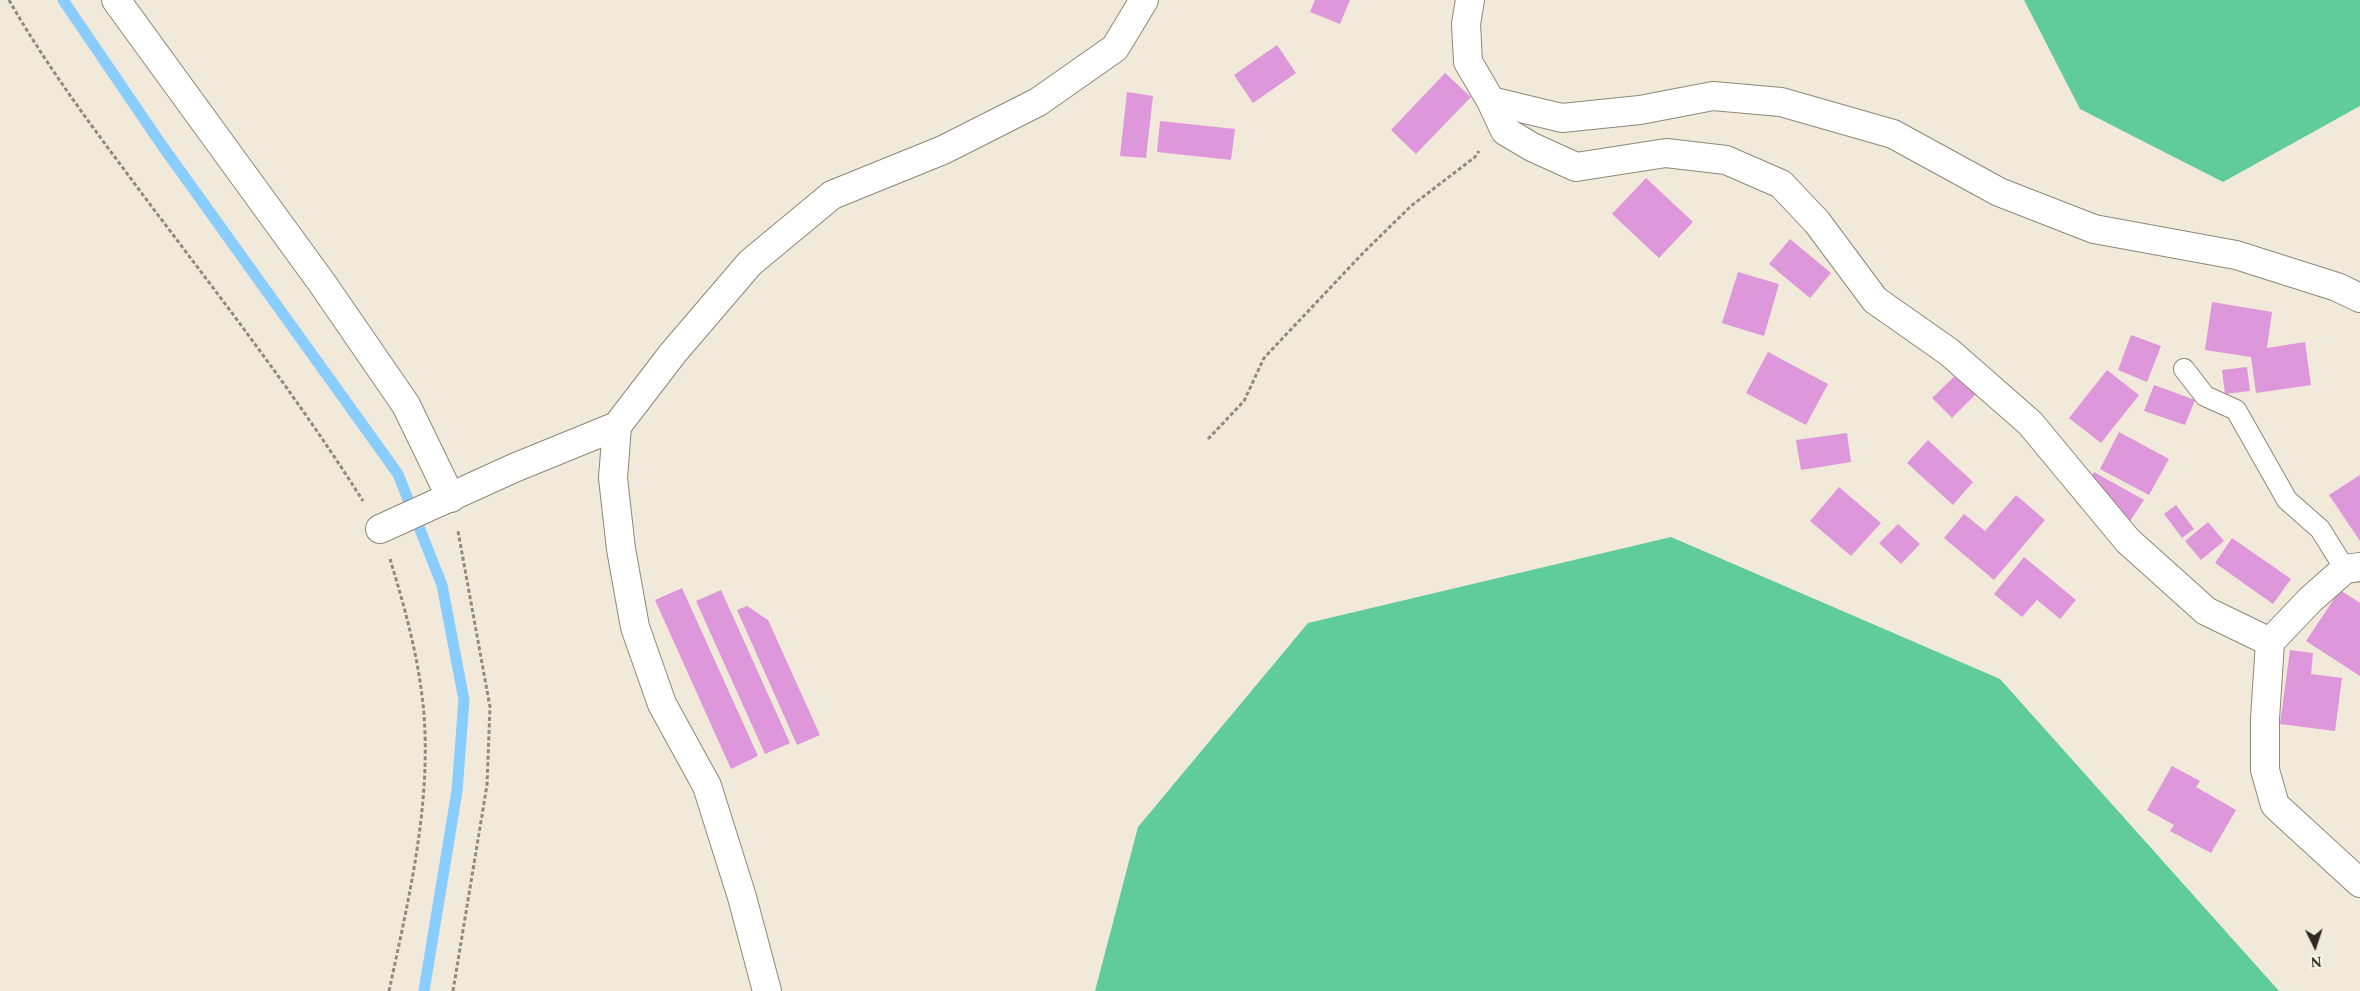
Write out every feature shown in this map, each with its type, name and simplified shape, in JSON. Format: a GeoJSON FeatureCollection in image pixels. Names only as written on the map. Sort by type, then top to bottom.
{"type":"FeatureCollection","features":[{"type":"Feature","properties":{"kind":"street"},"geometry":{"type":"LineString","coordinates":[[116,0],[322,283],[406,405],[452,498]]}},
{"type":"Feature","properties":{"kind":"street"},"geometry":{"type":"LineString","coordinates":[[380,529],[452,498],[514,468],[617,426],[673,353],[750,263],[832,195],[943,150],[1038,102],[1115,48],[1144,0]]}},
{"type":"Feature","properties":{"kind":"street"},"geometry":{"type":"LineString","coordinates":[[1470,0],[1466,24],[1468,62],[1496,110],[1505,132],[1532,147],[1576,167],[1666,153],[1726,160],[1781,184],[1817,222],[1875,300],[1949,352],[2030,423],[2128,541],[2206,611],[2270,642]]}},
{"type":"Feature","properties":{"kind":"street"},"geometry":{"type":"LineString","coordinates":[[1496,110],[1562,118],[1640,110],[1713,96],[1781,102],[1893,134],[1999,192],[2094,229],[2236,255],[2337,287],[2360,298]]}},
{"type":"Feature","properties":{"kind":"street"},"geometry":{"type":"LineString","coordinates":[[617,426],[613,478],[621,550],[635,627],[662,704],[707,786],[742,896],[767,991]]}},
{"type":"Feature","properties":{"kind":"street"},"geometry":{"type":"LineString","coordinates":[[2353,568],[2310,600],[2270,642],[2265,719],[2266,770],[2275,805],[2360,883]]}},
{"type":"Feature","properties":{"kind":"lane"},"geometry":{"type":"LineString","coordinates":[[2184,368],[2205,396],[2236,410],[2287,500],[2320,529],[2353,568]]}},
{"type":"Feature","properties":{"kind":"path"},"geometry":{"type":"LineString","coordinates":[[9,0],[35,45],[85,118],[263,356],[330,450],[380,529],[405,610],[418,671],[425,733],[422,812],[389,991]]}},
{"type":"Feature","properties":{"kind":"path"},"geometry":{"type":"LineString","coordinates":[[1208,439],[1244,401],[1264,358],[1363,253],[1411,206],[1475,157],[1496,110]]}},
{"type":"Feature","properties":{"kind":"path"},"geometry":{"type":"LineString","coordinates":[[452,498],[490,707],[487,785],[453,991]]}},
{"type":"Feature","properties":{"kind":"green space"},"geometry":{"type":"Polygon","coordinates":[[[2024,0],[2360,0],[2360,106],[2223,182],[2080,109],[2024,0]]]}},
{"type":"Feature","properties":{"kind":"green space"},"geometry":{"type":"Polygon","coordinates":[[[1671,537],[2000,679],[2279,991],[1095,991],[1138,827],[1308,623],[1671,537]]]}},
{"type":"Feature","properties":{"kind":"building"},"geometry":{"type":"Polygon","coordinates":[[[1315,0],[1350,0],[1340,24],[1310,12],[1315,0]]]}},
{"type":"Feature","properties":{"kind":"building"},"geometry":{"type":"Polygon","coordinates":[[[1277,45],[1296,73],[1253,103],[1234,75],[1277,45]]]}},
{"type":"Feature","properties":{"kind":"building"},"geometry":{"type":"Polygon","coordinates":[[[1445,73],[1471,97],[1416,154],[1391,130],[1445,73]]]}},
{"type":"Feature","properties":{"kind":"building"},"geometry":{"type":"Polygon","coordinates":[[[1127,92],[1153,96],[1146,158],[1120,156],[1127,92]]]}},
{"type":"Feature","properties":{"kind":"building"},"geometry":{"type":"Polygon","coordinates":[[[1160,121],[1235,129],[1231,160],[1157,152],[1160,121]]]}},
{"type":"Feature","properties":{"kind":"building"},"geometry":{"type":"Polygon","coordinates":[[[1646,178],[1693,222],[1659,258],[1612,214],[1646,178]]]}},
{"type":"Feature","properties":{"kind":"building"},"geometry":{"type":"Polygon","coordinates":[[[1790,239],[1831,273],[1810,298],[1769,264],[1790,239]]]}},
{"type":"Feature","properties":{"kind":"building"},"geometry":{"type":"Polygon","coordinates":[[[1738,272],[1779,284],[1764,336],[1722,323],[1738,272]]]}},
{"type":"Feature","properties":{"kind":"building"},"geometry":{"type":"Polygon","coordinates":[[[2212,302],[2272,312],[2267,348],[2305,342],[2311,385],[2256,393],[2251,357],[2205,350],[2212,302]]]}},
{"type":"Feature","properties":{"kind":"building"},"geometry":{"type":"Polygon","coordinates":[[[2131,335],[2161,346],[2147,382],[2118,370],[2131,335]]]}},
{"type":"Feature","properties":{"kind":"building"},"geometry":{"type":"Polygon","coordinates":[[[1768,352],[1828,384],[1806,425],[1746,393],[1768,352]]]}},
{"type":"Feature","properties":{"kind":"building"},"geometry":{"type":"Polygon","coordinates":[[[2247,367],[2250,391],[2225,394],[2222,370],[2247,367]]]}},
{"type":"Feature","properties":{"kind":"building"},"geometry":{"type":"Polygon","coordinates":[[[2107,370],[2139,395],[2101,443],[2069,418],[2107,370]]]}},
{"type":"Feature","properties":{"kind":"building"},"geometry":{"type":"Polygon","coordinates":[[[1959,372],[1979,391],[1952,418],[1932,398],[1959,372]]]}},
{"type":"Feature","properties":{"kind":"building"},"geometry":{"type":"Polygon","coordinates":[[[2154,385],[2195,400],[2185,425],[2144,411],[2154,385]]]}},
{"type":"Feature","properties":{"kind":"building"},"geometry":{"type":"Polygon","coordinates":[[[2119,432],[2169,459],[2149,495],[2100,469],[2119,432]]]}},
{"type":"Feature","properties":{"kind":"building"},"geometry":{"type":"Polygon","coordinates":[[[1847,433],[1851,462],[1801,470],[1796,440],[1847,433]]]}},
{"type":"Feature","properties":{"kind":"building"},"geometry":{"type":"Polygon","coordinates":[[[1928,440],[1973,482],[1953,505],[1907,463],[1928,440]]]}},
{"type":"Feature","properties":{"kind":"building"},"geometry":{"type":"Polygon","coordinates":[[[2094,472],[2144,500],[2130,521],[2088,482],[2094,472]]]}},
{"type":"Feature","properties":{"kind":"building"},"geometry":{"type":"Polygon","coordinates":[[[2360,475],[2360,541],[2329,495],[2360,475]]]}},
{"type":"Feature","properties":{"kind":"building"},"geometry":{"type":"Polygon","coordinates":[[[1839,487],[1881,523],[1851,556],[1810,521],[1839,487]]]}},
{"type":"Feature","properties":{"kind":"building"},"geometry":{"type":"Polygon","coordinates":[[[2016,495],[2045,520],[1994,580],[1944,538],[1964,514],[1985,531],[2016,495]]]}},
{"type":"Feature","properties":{"kind":"building"},"geometry":{"type":"Polygon","coordinates":[[[2176,505],[2194,529],[2182,538],[2164,514],[2176,505]]]}},
{"type":"Feature","properties":{"kind":"building"},"geometry":{"type":"Polygon","coordinates":[[[2208,522],[2224,541],[2201,560],[2185,541],[2208,522]]]}},
{"type":"Feature","properties":{"kind":"building"},"geometry":{"type":"Polygon","coordinates":[[[1898,524],[1920,544],[1901,564],[1879,543],[1898,524]]]}},
{"type":"Feature","properties":{"kind":"building"},"geometry":{"type":"Polygon","coordinates":[[[2232,538],[2291,579],[2273,604],[2215,563],[2232,538]]]}},
{"type":"Feature","properties":{"kind":"building"},"geometry":{"type":"Polygon","coordinates":[[[2024,557],[2076,600],[2060,619],[2037,600],[2022,617],[1994,594],[2024,557]]]}},
{"type":"Feature","properties":{"kind":"building"},"geometry":{"type":"Polygon","coordinates":[[[682,588],[758,756],[731,769],[655,600],[682,588]]]}},
{"type":"Feature","properties":{"kind":"building"},"geometry":{"type":"Polygon","coordinates":[[[721,590],[790,743],[765,754],[696,601],[721,590]]]}},
{"type":"Feature","properties":{"kind":"building"},"geometry":{"type":"Polygon","coordinates":[[[2340,590],[2360,603],[2360,676],[2306,641],[2340,590]]]}},
{"type":"Feature","properties":{"kind":"building"},"geometry":{"type":"Polygon","coordinates":[[[747,606],[768,620],[820,735],[797,745],[737,610],[747,606]]]}},
{"type":"Feature","properties":{"kind":"building"},"geometry":{"type":"Polygon","coordinates":[[[2290,650],[2313,653],[2311,674],[2342,678],[2335,731],[2280,724],[2290,650]]]}},
{"type":"Feature","properties":{"kind":"building"},"geometry":{"type":"Polygon","coordinates":[[[2172,766],[2200,781],[2196,787],[2236,810],[2211,853],[2170,831],[2174,825],[2147,810],[2172,766]]]}},
{"type":"Feature","properties":{"kind":"waterway"},"geometry":{"type":"LineString","coordinates":[[63,0],[161,144],[398,474],[442,585],[464,700],[457,791],[424,991]]}}]}
